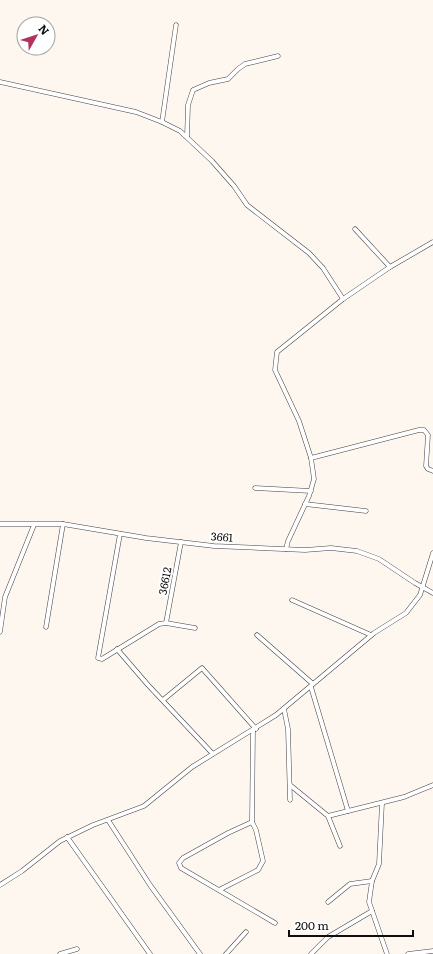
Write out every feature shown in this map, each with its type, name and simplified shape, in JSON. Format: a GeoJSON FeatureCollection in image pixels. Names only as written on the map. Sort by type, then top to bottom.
{"type":"FeatureCollection","features":[{"type":"Feature","properties":{"kind":"street"},"geometry":{"type":"LineString","coordinates":[[162,122],[176,24]]}},
{"type":"Feature","properties":{"kind":"street"},"geometry":{"type":"LineString","coordinates":[[187,137],[188,105],[193,90],[209,83],[228,79],[245,64],[278,56]]}},
{"type":"Feature","properties":{"kind":"street"},"geometry":{"type":"LineString","coordinates":[[0,82],[136,112],[162,122],[187,137],[212,161],[234,186],[247,205],[309,253],[318,263],[343,299]]}},
{"type":"Feature","properties":{"kind":"street"},"geometry":{"type":"LineString","coordinates":[[355,229],[390,267]]}},
{"type":"Feature","properties":{"kind":"street"},"geometry":{"type":"LineString","coordinates":[[286,549],[288,541],[311,491],[314,479],[311,458],[300,421],[275,370],[277,352],[343,299],[390,267],[433,242]]}},
{"type":"Feature","properties":{"kind":"street"},"geometry":{"type":"LineString","coordinates":[[311,458],[419,430],[424,430],[428,434],[426,466],[428,469],[433,471]]}},
{"type":"Feature","properties":{"kind":"street"},"geometry":{"type":"LineString","coordinates":[[255,488],[311,491]]}},
{"type":"Feature","properties":{"kind":"street"},"geometry":{"type":"LineString","coordinates":[[305,504],[366,511]]}},
{"type":"Feature","properties":{"kind":"street","name":"3661"},"geometry":{"type":"LineString","coordinates":[[0,524],[63,524],[120,534],[214,546],[305,550],[331,548],[364,553],[386,563],[422,588],[433,593]]}},
{"type":"Feature","properties":{"kind":"street"},"geometry":{"type":"LineString","coordinates":[[46,627],[63,524]]}},
{"type":"Feature","properties":{"kind":"street"},"geometry":{"type":"LineString","coordinates":[[0,632],[6,597],[34,525]]}},
{"type":"Feature","properties":{"kind":"street"},"geometry":{"type":"LineString","coordinates":[[120,534],[97,656],[99,659],[102,659],[159,624],[166,623],[194,628]]}},
{"type":"Feature","properties":{"kind":"street","name":"36612"},"geometry":{"type":"LineString","coordinates":[[166,623],[181,542]]}},
{"type":"Feature","properties":{"kind":"street"},"geometry":{"type":"LineString","coordinates":[[0,885],[22,871],[50,847],[67,837],[144,806],[181,775],[284,709],[371,635],[406,613],[420,595],[433,553]]}},
{"type":"Feature","properties":{"kind":"street"},"geometry":{"type":"LineString","coordinates":[[292,600],[371,635]]}},
{"type":"Feature","properties":{"kind":"street"},"geometry":{"type":"LineString","coordinates":[[257,635],[312,686],[348,811]]}},
{"type":"Feature","properties":{"kind":"street"},"geometry":{"type":"LineString","coordinates":[[117,649],[148,685],[213,754]]}},
{"type":"Feature","properties":{"kind":"street"},"geometry":{"type":"LineString","coordinates":[[163,700],[202,668],[254,729],[252,822],[256,830],[263,861],[258,870],[219,890]]}},
{"type":"Feature","properties":{"kind":"street"},"geometry":{"type":"LineString","coordinates":[[284,709],[288,729],[290,800]]}},
{"type":"Feature","properties":{"kind":"street"},"geometry":{"type":"LineString","coordinates":[[290,785],[328,816],[340,846]]}},
{"type":"Feature","properties":{"kind":"street"},"geometry":{"type":"LineString","coordinates":[[328,816],[404,797],[433,785]]}},
{"type":"Feature","properties":{"kind":"street"},"geometry":{"type":"LineString","coordinates":[[382,803],[379,864],[372,881],[369,902],[387,954]]}},
{"type":"Feature","properties":{"kind":"street"},"geometry":{"type":"LineString","coordinates":[[108,820],[150,885],[200,954]]}},
{"type":"Feature","properties":{"kind":"street"},"geometry":{"type":"LineString","coordinates":[[252,822],[228,833],[183,858],[179,863],[181,868],[276,923]]}},
{"type":"Feature","properties":{"kind":"street"},"geometry":{"type":"LineString","coordinates":[[67,837],[150,954]]}},
{"type":"Feature","properties":{"kind":"street"},"geometry":{"type":"LineString","coordinates":[[328,902],[350,884],[372,881]]}},
{"type":"Feature","properties":{"kind":"street"},"geometry":{"type":"LineString","coordinates":[[311,954],[328,937],[372,911]]}},
{"type":"Feature","properties":{"kind":"street"},"geometry":{"type":"LineString","coordinates":[[226,954],[246,932]]}},
{"type":"Feature","properties":{"kind":"street"},"geometry":{"type":"LineString","coordinates":[[60,954],[77,949]]}},
{"type":"Feature","properties":{"kind":"street"},"geometry":{"type":"LineString","coordinates":[[408,954],[433,951]]}}]}
